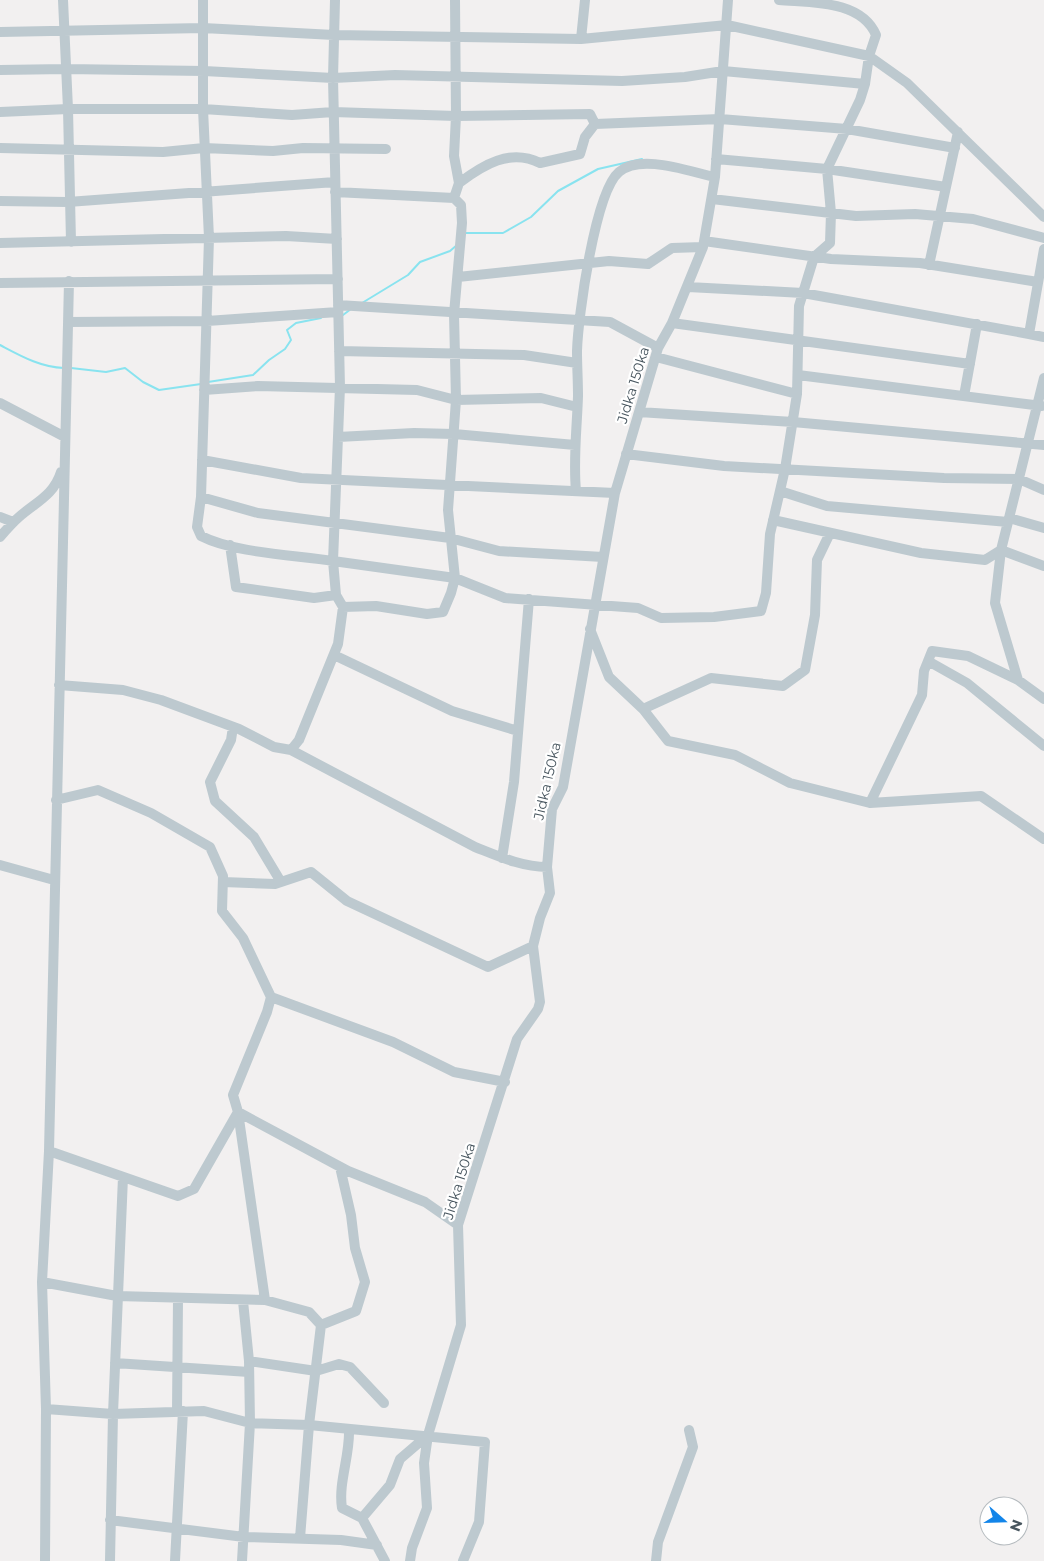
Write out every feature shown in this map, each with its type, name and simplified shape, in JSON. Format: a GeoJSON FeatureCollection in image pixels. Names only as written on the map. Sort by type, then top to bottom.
{"type":"FeatureCollection","features":[{"type":"Feature","properties":{"kind":"street"},"geometry":{"type":"LineString","coordinates":[[63,0],[68,109],[70,242]]}},
{"type":"Feature","properties":{"kind":"street"},"geometry":{"type":"LineString","coordinates":[[202,0],[205,190],[209,238],[201,497],[198,527],[201,536],[230,546],[258,552],[455,578],[505,598],[594,603],[638,608],[661,618],[714,617],[761,611],[766,593],[770,534],[785,469],[797,394],[799,306],[814,256],[830,243],[831,214],[828,170],[865,84],[868,56],[876,35],[866,18],[843,4],[779,0]]}},
{"type":"Feature","properties":{"kind":"street"},"geometry":{"type":"LineString","coordinates":[[291,750],[299,740],[338,644],[343,607],[336,594],[333,561],[340,387],[333,112],[335,0]]}},
{"type":"Feature","properties":{"kind":"street"},"geometry":{"type":"LineString","coordinates":[[454,198],[459,183],[454,156],[456,116],[455,0]]}},
{"type":"Feature","properties":{"kind":"street"},"geometry":{"type":"LineString","coordinates":[[581,39],[585,0]]}},
{"type":"Feature","properties":{"kind":"street","name":"Jidka 150ka"},"geometry":{"type":"LineString","coordinates":[[410,1561],[412,1548],[428,1508],[424,1463],[428,1435],[462,1325],[458,1225],[519,1034],[538,1009],[540,1002],[533,946],[540,918],[550,893],[547,866],[552,810],[563,787],[615,492],[657,352],[688,287],[703,244],[715,177],[728,0]]}},
{"type":"Feature","properties":{"kind":"street"},"geometry":{"type":"LineString","coordinates":[[0,32],[203,28],[334,35],[581,39],[727,26],[868,56],[907,84],[1044,217]]}},
{"type":"Feature","properties":{"kind":"street"},"geometry":{"type":"LineString","coordinates":[[0,70],[204,71],[333,78],[395,75],[622,81],[685,77],[724,71],[865,84]]}},
{"type":"Feature","properties":{"kind":"street"},"geometry":{"type":"LineString","coordinates":[[0,112],[68,109],[203,109],[292,115],[333,112],[456,116],[590,114],[595,124]]}},
{"type":"Feature","properties":{"kind":"street"},"geometry":{"type":"LineString","coordinates":[[459,183],[484,165],[515,157],[527,157],[540,164],[580,154],[585,136],[595,124],[720,119],[847,129],[955,148]]}},
{"type":"Feature","properties":{"kind":"street"},"geometry":{"type":"LineString","coordinates":[[929,265],[958,132]]}},
{"type":"Feature","properties":{"kind":"street"},"geometry":{"type":"LineString","coordinates":[[0,148],[163,152],[204,148],[273,151],[304,148],[386,149]]}},
{"type":"Feature","properties":{"kind":"street"},"geometry":{"type":"LineString","coordinates":[[716,160],[828,170],[946,187]]}},
{"type":"Feature","properties":{"kind":"street"},"geometry":{"type":"LineString","coordinates":[[576,491],[573,463],[582,294],[607,188],[619,172],[630,166],[643,163],[659,164],[715,177]]}},
{"type":"Feature","properties":{"kind":"street"},"geometry":{"type":"LineString","coordinates":[[0,201],[68,202],[205,190],[335,187],[454,198],[461,205],[462,223],[454,314],[456,400],[448,510],[455,578],[452,594],[443,612],[428,614],[376,606],[343,607]]}},
{"type":"Feature","properties":{"kind":"street"},"geometry":{"type":"LineString","coordinates":[[712,199],[856,216],[915,214],[973,219],[1044,238]]}},
{"type":"Feature","properties":{"kind":"street"},"geometry":{"type":"LineString","coordinates":[[0,243],[286,236],[337,239]]}},
{"type":"Feature","properties":{"kind":"street"},"geometry":{"type":"LineString","coordinates":[[458,277],[609,261],[648,264],[672,248],[703,244],[814,256],[929,265],[1038,282]]}},
{"type":"Feature","properties":{"kind":"street"},"geometry":{"type":"LineString","coordinates":[[1030,334],[1044,249]]}},
{"type":"Feature","properties":{"kind":"street"},"geometry":{"type":"LineString","coordinates":[[0,283],[338,279]]}},
{"type":"Feature","properties":{"kind":"street"},"geometry":{"type":"LineString","coordinates":[[45,1561],[46,1409],[42,1282],[49,1151],[69,281]]}},
{"type":"Feature","properties":{"kind":"street"},"geometry":{"type":"LineString","coordinates":[[688,287],[803,293],[1044,337]]}},
{"type":"Feature","properties":{"kind":"street"},"geometry":{"type":"LineString","coordinates":[[68,322],[207,321],[338,308],[454,314],[517,314],[581,319],[610,322],[657,352],[797,394]]}},
{"type":"Feature","properties":{"kind":"street"},"geometry":{"type":"LineString","coordinates":[[672,323],[798,342],[970,364]]}},
{"type":"Feature","properties":{"kind":"street"},"geometry":{"type":"LineString","coordinates":[[964,396],[977,324]]}},
{"type":"Feature","properties":{"kind":"street"},"geometry":{"type":"LineString","coordinates":[[340,351],[524,355],[577,363]]}},
{"type":"Feature","properties":{"kind":"street"},"geometry":{"type":"LineString","coordinates":[[798,375],[1041,406]]}},
{"type":"Feature","properties":{"kind":"street"},"geometry":{"type":"LineString","coordinates":[[1018,680],[995,604],[1002,550],[1028,444],[1041,406],[1044,378]]}},
{"type":"Feature","properties":{"kind":"street"},"geometry":{"type":"LineString","coordinates":[[204,390],[258,386],[417,390],[456,400],[540,398],[577,407]]}},
{"type":"Feature","properties":{"kind":"street"},"geometry":{"type":"LineString","coordinates":[[0,404],[65,436]]}},
{"type":"Feature","properties":{"kind":"street"},"geometry":{"type":"LineString","coordinates":[[639,412],[793,422],[1044,445]]}},
{"type":"Feature","properties":{"kind":"street"},"geometry":{"type":"LineString","coordinates":[[338,437],[414,433],[454,434],[575,445]]}},
{"type":"Feature","properties":{"kind":"street"},"geometry":{"type":"LineString","coordinates":[[626,454],[724,466],[1019,479],[1044,490]]}},
{"type":"Feature","properties":{"kind":"street"},"geometry":{"type":"LineString","coordinates":[[202,460],[301,478],[337,478],[615,492]]}},
{"type":"Feature","properties":{"kind":"street"},"geometry":{"type":"LineString","coordinates":[[0,537],[13,522],[48,495],[58,483],[64,462]]}},
{"type":"Feature","properties":{"kind":"street"},"geometry":{"type":"LineString","coordinates":[[780,490],[827,506],[1009,520],[1044,528]]}},
{"type":"Feature","properties":{"kind":"street"},"geometry":{"type":"LineString","coordinates":[[201,497],[258,513],[450,538],[499,551],[603,557]]}},
{"type":"Feature","properties":{"kind":"street"},"geometry":{"type":"LineString","coordinates":[[0,517],[13,522]]}},
{"type":"Feature","properties":{"kind":"street"},"geometry":{"type":"LineString","coordinates":[[773,520],[921,553],[985,560],[1002,550]]}},
{"type":"Feature","properties":{"kind":"street"},"geometry":{"type":"LineString","coordinates":[[643,709],[711,678],[783,686],[805,670],[815,615],[817,560],[830,532]]}},
{"type":"Feature","properties":{"kind":"street"},"geometry":{"type":"LineString","coordinates":[[230,546],[236,587],[314,598],[336,594]]}},
{"type":"Feature","properties":{"kind":"street"},"geometry":{"type":"LineString","coordinates":[[1002,550],[1044,566]]}},
{"type":"Feature","properties":{"kind":"street"},"geometry":{"type":"LineString","coordinates":[[502,858],[514,782],[529,599]]}},
{"type":"Feature","properties":{"kind":"street"},"geometry":{"type":"LineString","coordinates":[[590,630],[609,677],[643,709],[668,740],[735,755],[790,783],[870,803],[981,796],[1044,839]]}},
{"type":"Feature","properties":{"kind":"street"},"geometry":{"type":"LineString","coordinates":[[870,803],[922,695],[924,671],[932,651],[968,656],[1018,680],[1044,699]]}},
{"type":"Feature","properties":{"kind":"street"},"geometry":{"type":"LineString","coordinates":[[334,655],[452,711],[518,731]]}},
{"type":"Feature","properties":{"kind":"street"},"geometry":{"type":"LineString","coordinates":[[928,661],[967,683],[1044,746]]}},
{"type":"Feature","properties":{"kind":"street"},"geometry":{"type":"LineString","coordinates":[[59,685],[123,690],[161,700],[233,726],[274,747],[291,750],[387,799],[423,820],[502,858],[532,866],[547,866]]}},
{"type":"Feature","properties":{"kind":"street"},"geometry":{"type":"LineString","coordinates":[[233,726],[231,740],[210,782],[216,801],[254,837],[281,882]]}},
{"type":"Feature","properties":{"kind":"street"},"geometry":{"type":"LineString","coordinates":[[56,800],[98,790],[151,813],[210,847],[223,876],[222,911],[243,938],[271,997],[267,1012],[233,1094],[238,1112],[265,1300]]}},
{"type":"Feature","properties":{"kind":"street"},"geometry":{"type":"LineString","coordinates":[[0,865],[54,880]]}},
{"type":"Feature","properties":{"kind":"street"},"geometry":{"type":"LineString","coordinates":[[223,882],[281,882],[311,872],[347,901],[488,967],[533,946]]}},
{"type":"Feature","properties":{"kind":"street"},"geometry":{"type":"LineString","coordinates":[[271,997],[394,1042],[454,1072],[505,1082]]}},
{"type":"Feature","properties":{"kind":"street"},"geometry":{"type":"LineString","coordinates":[[49,1151],[178,1196],[194,1189],[238,1112]]}},
{"type":"Feature","properties":{"kind":"street"},"geometry":{"type":"LineString","coordinates":[[238,1112],[340,1167],[425,1202],[458,1225]]}},
{"type":"Feature","properties":{"kind":"street"},"geometry":{"type":"LineString","coordinates":[[321,1325],[356,1311],[365,1282],[355,1248],[351,1215],[340,1167]]}},
{"type":"Feature","properties":{"kind":"street"},"geometry":{"type":"LineString","coordinates":[[110,1561],[112,1414],[124,1177]]}},
{"type":"Feature","properties":{"kind":"street"},"geometry":{"type":"LineString","coordinates":[[42,1282],[117,1296],[243,1301],[265,1300],[308,1312],[321,1325]]}},
{"type":"Feature","properties":{"kind":"street"},"geometry":{"type":"LineString","coordinates":[[175,1561],[180,1411],[177,1367],[178,1299]]}},
{"type":"Feature","properties":{"kind":"street"},"geometry":{"type":"LineString","coordinates":[[242,1561],[250,1423],[249,1367],[243,1301]]}},
{"type":"Feature","properties":{"kind":"street"},"geometry":{"type":"LineString","coordinates":[[300,1538],[309,1425],[321,1325]]}},
{"type":"Feature","properties":{"kind":"street"},"geometry":{"type":"LineString","coordinates":[[115,1363],[177,1367],[249,1367],[316,1371],[339,1364],[350,1367],[384,1403]]}},
{"type":"Feature","properties":{"kind":"street"},"geometry":{"type":"LineString","coordinates":[[46,1409],[112,1414],[180,1411],[214,1412],[250,1423],[309,1425],[485,1442],[479,1522],[465,1561]]}},
{"type":"Feature","properties":{"kind":"street"},"geometry":{"type":"LineString","coordinates":[[349,1430],[350,1446],[341,1498],[342,1508],[362,1518],[385,1561]]}},
{"type":"Feature","properties":{"kind":"street"},"geometry":{"type":"LineString","coordinates":[[656,1561],[658,1542],[693,1447],[689,1430]]}},
{"type":"Feature","properties":{"kind":"street"},"geometry":{"type":"LineString","coordinates":[[362,1518],[390,1485],[400,1459],[428,1435]]}},
{"type":"Feature","properties":{"kind":"street"},"geometry":{"type":"LineString","coordinates":[[110,1520],[244,1536],[342,1540],[377,1545]]}},
{"type":"Feature","properties":{"kind":"waterway"},"geometry":{"type":"LineString","coordinates":[[466,233],[503,233],[531,217],[558,191],[598,169],[642,159]]}},
{"type":"Feature","properties":{"kind":"waterway"},"geometry":{"type":"LineString","coordinates":[[362,303],[408,275],[420,262],[450,251],[457,245]]}},
{"type":"Feature","properties":{"kind":"waterway"},"geometry":{"type":"LineString","coordinates":[[343,315],[351,309]]}},
{"type":"Feature","properties":{"kind":"waterway"},"geometry":{"type":"LineString","coordinates":[[208,382],[253,375],[269,360],[285,349],[291,340],[287,330],[296,323],[321,318]]}},
{"type":"Feature","properties":{"kind":"waterway"},"geometry":{"type":"LineString","coordinates":[[0,345],[23,357],[47,366],[64,368]]}},
{"type":"Feature","properties":{"kind":"waterway"},"geometry":{"type":"LineString","coordinates":[[71,368],[106,372],[125,368],[143,382],[159,390],[201,384]]}}]}
